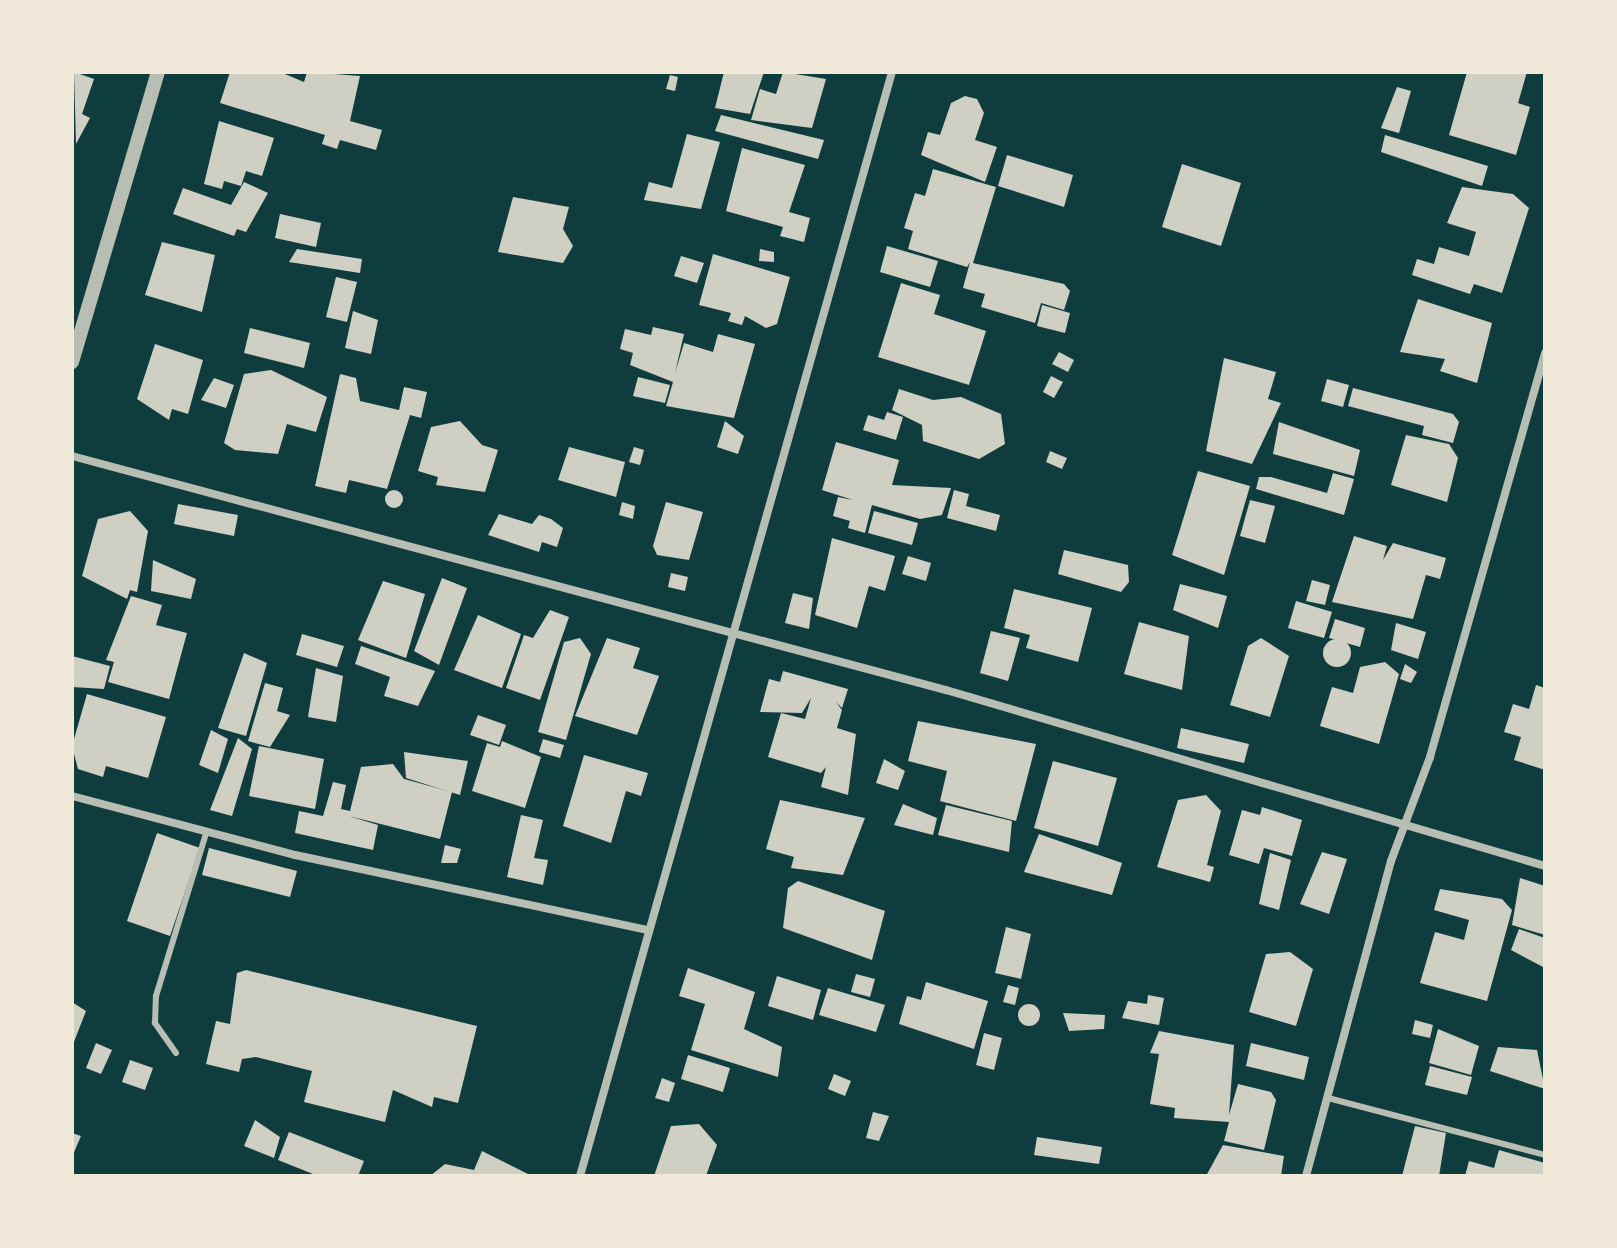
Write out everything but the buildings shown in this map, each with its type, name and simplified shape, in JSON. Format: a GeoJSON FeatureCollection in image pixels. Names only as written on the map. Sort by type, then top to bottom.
{"type":"FeatureCollection","features":[{"type":"Feature","properties":{"kind":"street"},"geometry":{"type":"LineString","coordinates":[[72,362],[158,72]]}},
{"type":"Feature","properties":{"kind":"street"},"geometry":{"type":"LineString","coordinates":[[580,1176],[892,72]]}},
{"type":"Feature","properties":{"kind":"street"},"geometry":{"type":"LineString","coordinates":[[1306,1176],[1404,823],[1430,757],[1545,353]]}},
{"type":"Feature","properties":{"kind":"street"},"geometry":{"type":"LineString","coordinates":[[72,456],[730,637],[946,690],[1274,791],[1404,823],[1545,866]]}},
{"type":"Feature","properties":{"kind":"street"},"geometry":{"type":"LineString","coordinates":[[72,796],[206,833],[648,930]]}},
{"type":"Feature","properties":{"kind":"lane"},"geometry":{"type":"LineString","coordinates":[[176,1053],[155,1023],[156,996],[206,833]]}},
{"type":"Feature","properties":{"kind":"lane"},"geometry":{"type":"LineString","coordinates":[[1328,1098],[1545,1155]]}}]}
